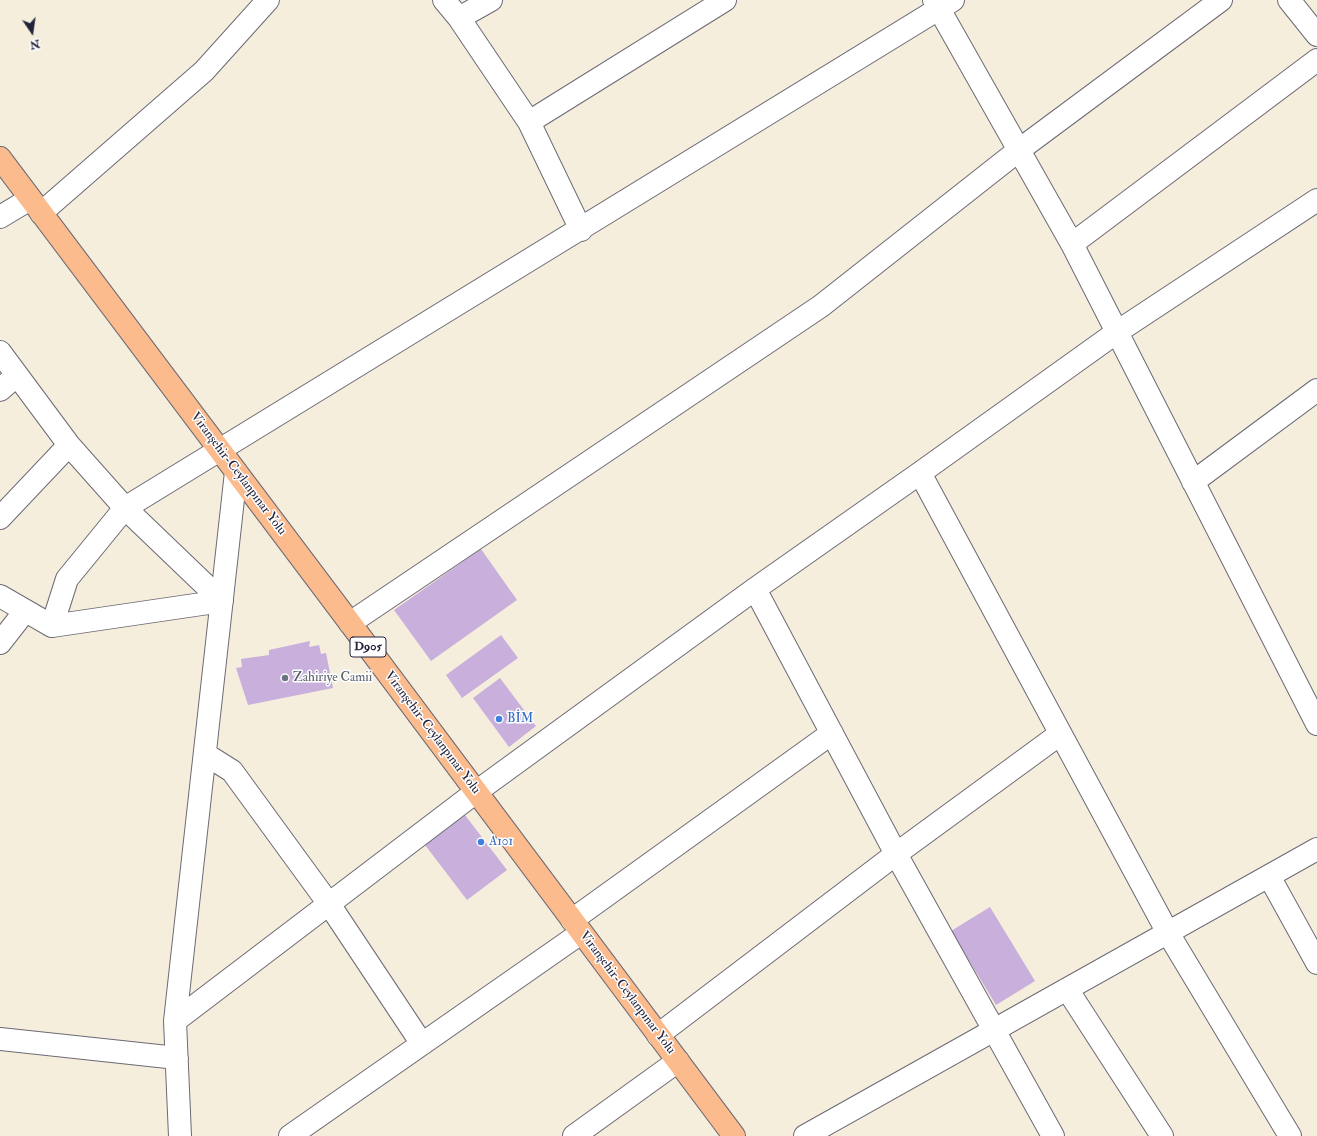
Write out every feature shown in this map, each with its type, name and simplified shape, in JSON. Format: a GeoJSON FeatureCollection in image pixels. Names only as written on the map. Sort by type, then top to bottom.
{"type":"FeatureCollection","features":[{"type":"Feature","properties":{"kind":"main road","name":"Viranşehir-Ceylanpınar Yolu"},"geometry":{"type":"LineString","coordinates":[[0,158],[734,1136]]}},
{"type":"Feature","properties":{"kind":"street"},"geometry":{"type":"LineString","coordinates":[[0,217],[36,206],[204,71],[268,0]]}},
{"type":"Feature","properties":{"kind":"street"},"geometry":{"type":"LineString","coordinates":[[444,0],[459,18],[529,122],[581,230]]}},
{"type":"Feature","properties":{"kind":"street"},"geometry":{"type":"LineString","coordinates":[[459,18],[491,0]]}},
{"type":"Feature","properties":{"kind":"street"},"geometry":{"type":"LineString","coordinates":[[529,122],[725,0]]}},
{"type":"Feature","properties":{"kind":"street"},"geometry":{"type":"LineString","coordinates":[[350,623],[821,306],[1019,150],[1221,0]]}},
{"type":"Feature","properties":{"kind":"street"},"geometry":{"type":"LineString","coordinates":[[1289,0],[1317,35]]}},
{"type":"Feature","properties":{"kind":"street"},"geometry":{"type":"LineString","coordinates":[[52,626],[67,579],[125,508],[581,230],[942,3],[1019,150],[1072,244],[1317,724]]}},
{"type":"Feature","properties":{"kind":"street"},"geometry":{"type":"LineString","coordinates":[[1072,244],[1317,60]]}},
{"type":"Feature","properties":{"kind":"street"},"geometry":{"type":"LineString","coordinates":[[175,1021],[476,792],[755,588],[920,473],[1117,332],[1317,200]]}},
{"type":"Feature","properties":{"kind":"street"},"geometry":{"type":"LineString","coordinates":[[0,352],[69,445],[125,508],[222,601]]}},
{"type":"Feature","properties":{"kind":"street"},"geometry":{"type":"LineString","coordinates":[[0,390],[17,374]]}},
{"type":"Feature","properties":{"kind":"street"},"geometry":{"type":"LineString","coordinates":[[1193,482],[1317,390]]}},
{"type":"Feature","properties":{"kind":"street"},"geometry":{"type":"LineString","coordinates":[[0,518],[69,445]]}},
{"type":"Feature","properties":{"kind":"street"},"geometry":{"type":"LineString","coordinates":[[180,1136],[175,1021],[236,472]]}},
{"type":"Feature","properties":{"kind":"street"},"geometry":{"type":"LineString","coordinates":[[920,473],[1168,933],[1290,1136]]}},
{"type":"Feature","properties":{"kind":"street"},"geometry":{"type":"LineString","coordinates":[[755,588],[896,854],[1053,1136]]}},
{"type":"Feature","properties":{"kind":"street"},"geometry":{"type":"LineString","coordinates":[[0,596],[52,626],[222,601]]}},
{"type":"Feature","properties":{"kind":"street"},"geometry":{"type":"LineString","coordinates":[[0,643],[25,611]]}},
{"type":"Feature","properties":{"kind":"street"},"geometry":{"type":"LineString","coordinates":[[290,1136],[422,1044],[832,733]]}},
{"type":"Feature","properties":{"kind":"street"},"geometry":{"type":"LineString","coordinates":[[658,1035],[896,854],[1060,734]]}},
{"type":"Feature","properties":{"kind":"street"},"geometry":{"type":"LineString","coordinates":[[205,754],[232,771],[329,904],[422,1044]]}},
{"type":"Feature","properties":{"kind":"street"},"geometry":{"type":"LineString","coordinates":[[805,1136],[1317,849]]}},
{"type":"Feature","properties":{"kind":"street"},"geometry":{"type":"LineString","coordinates":[[1269,876],[1317,963]]}},
{"type":"Feature","properties":{"kind":"street"},"geometry":{"type":"LineString","coordinates":[[1067,989],[1162,1136]]}},
{"type":"Feature","properties":{"kind":"street"},"geometry":{"type":"LineString","coordinates":[[0,1039],[177,1058]]}},
{"type":"Feature","properties":{"kind":"street"},"geometry":{"type":"LineString","coordinates":[[574,1136],[678,1061]]}},
{"type":"Feature","properties":{"kind":"building"},"geometry":{"type":"Polygon","coordinates":[[[481,549],[517,600],[431,661],[394,610],[481,549]]]}},
{"type":"Feature","properties":{"kind":"building"},"geometry":{"type":"Polygon","coordinates":[[[501,635],[518,658],[462,698],[446,675],[501,635]]]}},
{"type":"Feature","properties":{"kind":"building","name":"Zahiriye Camii"},"geometry":{"type":"Polygon","coordinates":[[[310,641],[309,647],[319,645],[321,654],[326,653],[333,688],[248,705],[236,668],[242,667],[241,659],[269,655],[269,650],[310,641]]]}},
{"type":"Feature","properties":{"kind":"building"},"geometry":{"type":"Polygon","coordinates":[[[500,678],[536,726],[509,747],[473,698],[500,678]]]}},
{"type":"Feature","properties":{"kind":"building"},"geometry":{"type":"Polygon","coordinates":[[[465,815],[507,870],[467,900],[425,845],[465,815]]]}},
{"type":"Feature","properties":{"kind":"building"},"geometry":{"type":"Polygon","coordinates":[[[990,907],[1035,981],[996,1005],[951,931],[990,907]]]}},
{"type":"Feature","properties":{"kind":"place","name":"Zahiriye Camii"},"geometry":{"type":"Point","coordinates":[285,678]}},
{"type":"Feature","properties":{"kind":"place","name":"BİM"},"geometry":{"type":"Point","coordinates":[499,719]}},
{"type":"Feature","properties":{"kind":"place","name":"A101"},"geometry":{"type":"Point","coordinates":[481,842]}}]}
